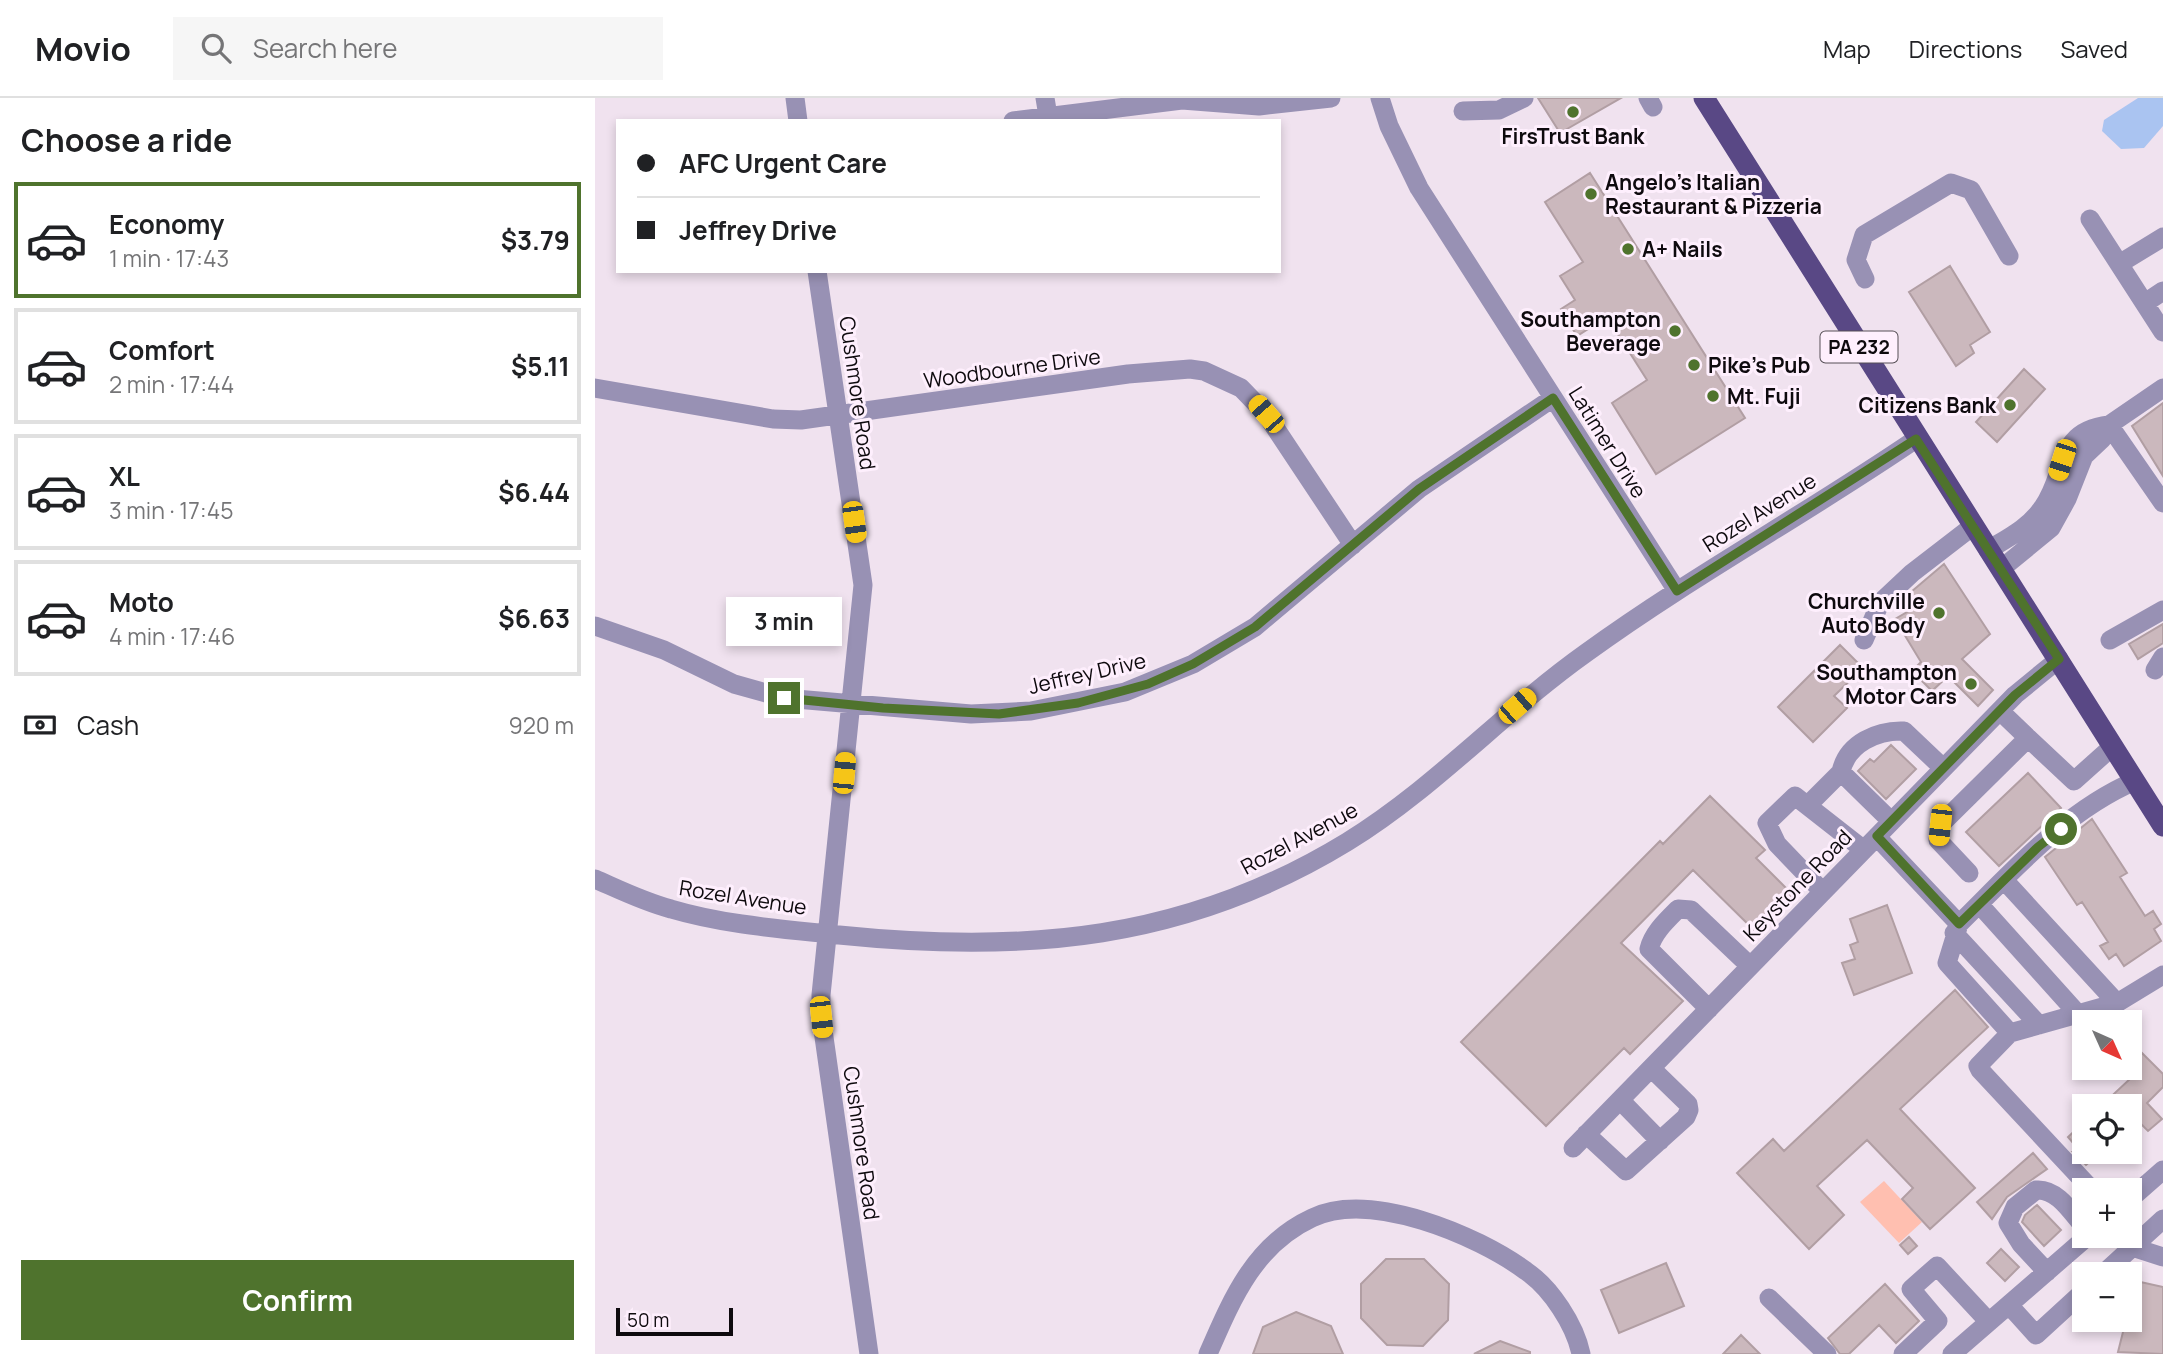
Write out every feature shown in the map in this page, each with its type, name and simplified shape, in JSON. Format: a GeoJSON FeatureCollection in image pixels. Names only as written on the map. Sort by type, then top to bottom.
{"type":"FeatureCollection","features":[{"type":"Feature","properties":{"kind":"main road","name":"PA 232"},"geometry":{"type":"LineString","coordinates":[[1704,98],[1916,439],[2059,659],[2163,826]]}},
{"type":"Feature","properties":{"kind":"street"},"geometry":{"type":"LineString","coordinates":[[795,98],[798,119]]}},
{"type":"Feature","properties":{"kind":"street"},"geometry":{"type":"LineString","coordinates":[[1018,119],[1047,107],[1182,100],[1259,106],[1331,98]]}},
{"type":"Feature","properties":{"kind":"street","name":"Latimer Drive"},"geometry":{"type":"LineString","coordinates":[[1380,98],[1389,126],[1419,188],[1677,591]]}},
{"type":"Feature","properties":{"kind":"street"},"geometry":{"type":"LineString","coordinates":[[1463,111],[1499,110],[1524,98]]}},
{"type":"Feature","properties":{"kind":"street"},"geometry":{"type":"LineString","coordinates":[[1865,279],[1856,260],[1864,235],[1951,183],[1971,190],[2009,256]]}},
{"type":"Feature","properties":{"kind":"street"},"geometry":{"type":"LineString","coordinates":[[2090,219],[2163,332]]}},
{"type":"Feature","properties":{"kind":"street"},"geometry":{"type":"LineString","coordinates":[[2119,264],[2163,237]]}},
{"type":"Feature","properties":{"kind":"street","name":"Cushmore Road"},"geometry":{"type":"LineString","coordinates":[[817,273],[863,585],[827,933],[821,1017],[869,1354]]}},
{"type":"Feature","properties":{"kind":"street"},"geometry":{"type":"LineString","coordinates":[[2145,303],[2163,291]]}},
{"type":"Feature","properties":{"kind":"street","name":"Woodbourne Drive"},"geometry":{"type":"LineString","coordinates":[[595,388],[773,419],[801,420],[1128,374],[1190,369],[1204,371],[1241,388],[1266,414],[1353,545]]}},
{"type":"Feature","properties":{"kind":"street"},"geometry":{"type":"LineString","coordinates":[[1988,551],[2027,526],[2041,511],[2070,446],[2088,427],[2109,425],[2163,388]]}},
{"type":"Feature","properties":{"kind":"street","name":"Jeffrey Drive"},"geometry":{"type":"LineString","coordinates":[[595,626],[664,650],[759,693],[784,698],[883,708],[999,714],[1031,711],[1125,692],[1171,675],[1235,640],[1275,612],[1419,489],[1553,398]]}},
{"type":"Feature","properties":{"kind":"street"},"geometry":{"type":"LineString","coordinates":[[2109,425],[2163,503]]}},
{"type":"Feature","properties":{"kind":"street"},"geometry":{"type":"LineString","coordinates":[[2001,569],[2051,528],[2067,499],[2084,456],[2102,439],[2109,425]]}},
{"type":"Feature","properties":{"kind":"street","name":"Rozel Avenue"},"geometry":{"type":"LineString","coordinates":[[595,879],[642,900],[701,917],[940,944],[1051,941],[1145,925],[1223,901],[1301,867],[1388,815],[1427,786],[1535,690],[1677,591],[1916,439]]}},
{"type":"Feature","properties":{"kind":"street"},"geometry":{"type":"LineString","coordinates":[[1864,640],[1880,603],[1912,573],[1973,526]]}},
{"type":"Feature","properties":{"kind":"street"},"geometry":{"type":"LineString","coordinates":[[2110,640],[2163,610]]}},
{"type":"Feature","properties":{"kind":"street","name":"Keystone Road"},"geometry":{"type":"LineString","coordinates":[[1660,1141],[1626,1171],[1579,1141],[1943,768],[2031,680],[2059,659]]}},
{"type":"Feature","properties":{"kind":"street"},"geometry":{"type":"LineString","coordinates":[[2000,711],[2074,781],[2113,746]]}},
{"type":"Feature","properties":{"kind":"street"},"geometry":{"type":"LineString","coordinates":[[1808,805],[1841,772],[1843,762],[1854,747],[1889,730],[1904,730],[1943,768]]}},
{"type":"Feature","properties":{"kind":"street"},"geometry":{"type":"LineString","coordinates":[[1969,873],[1938,840],[1940,825],[2028,738]]}},
{"type":"Feature","properties":{"kind":"street"},"geometry":{"type":"LineString","coordinates":[[1841,772],[1891,821]]}},
{"type":"Feature","properties":{"kind":"street"},"geometry":{"type":"LineString","coordinates":[[2010,1033],[1947,963],[1956,929],[2038,847],[2102,797],[2135,781]]}},
{"type":"Feature","properties":{"kind":"street"},"geometry":{"type":"LineString","coordinates":[[1823,892],[1777,844],[1767,823],[1795,796],[1870,843],[1956,929],[2039,1025]]}},
{"type":"Feature","properties":{"kind":"street"},"geometry":{"type":"LineString","coordinates":[[2004,880],[2117,1003]]}},
{"type":"Feature","properties":{"kind":"street"},"geometry":{"type":"LineString","coordinates":[[1979,904],[2073,1010]]}},
{"type":"Feature","properties":{"kind":"street"},"geometry":{"type":"LineString","coordinates":[[1709,1009],[1649,949],[1651,939],[1667,920],[1678,909],[1691,909],[1750,966]]}},
{"type":"Feature","properties":{"kind":"street"},"geometry":{"type":"LineString","coordinates":[[2092,1010],[2117,1003],[2163,975]]}},
{"type":"Feature","properties":{"kind":"street"},"geometry":{"type":"LineString","coordinates":[[2072,1015],[2010,1033],[1979,1066],[2081,1178]]}},
{"type":"Feature","properties":{"kind":"street"},"geometry":{"type":"LineString","coordinates":[[1620,1100],[1660,1141],[1689,1110],[1688,1104],[1651,1068]]}},
{"type":"Feature","properties":{"kind":"street"},"geometry":{"type":"LineString","coordinates":[[2142,1188],[2163,1170]]}},
{"type":"Feature","properties":{"kind":"street"},"geometry":{"type":"LineString","coordinates":[[2047,1272],[2021,1244],[2008,1223],[2015,1207],[2036,1190],[2047,1190],[2072,1214]]}},
{"type":"Feature","properties":{"kind":"street"},"geometry":{"type":"LineString","coordinates":[[1208,1354],[1231,1300],[1263,1251],[1313,1217],[1337,1210],[1365,1207],[1398,1213],[1483,1245],[1528,1272],[1551,1295],[1568,1321],[1581,1354]]}},
{"type":"Feature","properties":{"kind":"street"},"geometry":{"type":"LineString","coordinates":[[2142,1232],[2163,1219]]}},
{"type":"Feature","properties":{"kind":"street"},"geometry":{"type":"LineString","coordinates":[[2142,1247],[2163,1256]]}},
{"type":"Feature","properties":{"kind":"street"},"geometry":{"type":"LineString","coordinates":[[1952,1354],[2074,1248]]}},
{"type":"Feature","properties":{"kind":"street"},"geometry":{"type":"LineString","coordinates":[[1903,1354],[1938,1321],[1911,1289],[1937,1266],[1989,1322]]}},
{"type":"Feature","properties":{"kind":"street"},"geometry":{"type":"LineString","coordinates":[[1769,1298],[1827,1354]]}},
{"type":"Feature","properties":{"kind":"street"},"geometry":{"type":"LineString","coordinates":[[2008,1305],[2036,1335],[2072,1302]]}},
{"type":"Feature","properties":{"kind":"shaded area"},"geometry":{"type":"Polygon","coordinates":[[[1884,1181],[1922,1222],[1899,1243],[1860,1202],[1884,1181]]]}},
{"type":"Feature","properties":{"kind":"water"},"geometry":{"type":"Polygon","coordinates":[[[2138,98],[2163,98],[2163,126],[2144,148],[2121,149],[2102,131],[2104,120],[2138,98]]]}},
{"type":"Feature","properties":{"kind":"building","name":"FirsTrust Bank"},"geometry":{"type":"Polygon","coordinates":[[[1538,98],[1621,98],[1560,133],[1538,98]]]}},
{"type":"Feature","properties":{"kind":"building"},"geometry":{"type":"Polygon","coordinates":[[[1590,173],[1745,418],[1656,474],[1612,403],[1647,380],[1607,317],[1577,336],[1561,309],[1575,300],[1560,276],[1583,262],[1545,202],[1590,173]]]}},
{"type":"Feature","properties":{"kind":"building"},"geometry":{"type":"Polygon","coordinates":[[[1950,266],[1990,332],[1970,345],[1974,353],[1956,366],[1909,292],[1950,266]]]}},
{"type":"Feature","properties":{"kind":"building","name":"Citizens Bank"},"geometry":{"type":"Polygon","coordinates":[[[2024,369],[2045,389],[1997,442],[1976,422],[2024,369]]]}},
{"type":"Feature","properties":{"kind":"building"},"geometry":{"type":"Polygon","coordinates":[[[2163,403],[2163,476],[2132,426],[2163,403]]]}},
{"type":"Feature","properties":{"kind":"building"},"geometry":{"type":"Polygon","coordinates":[[[1944,564],[1990,634],[1962,659],[1993,690],[1978,706],[1948,676],[1932,691],[1912,671],[1921,662],[1895,619],[1907,612],[1898,603],[1944,564]]]}},
{"type":"Feature","properties":{"kind":"building"},"geometry":{"type":"Polygon","coordinates":[[[2163,624],[2163,643],[2138,659],[2129,644],[2163,624]]]}},
{"type":"Feature","properties":{"kind":"building"},"geometry":{"type":"Polygon","coordinates":[[[1840,645],[1863,668],[1834,696],[1847,708],[1813,742],[1778,707],[1840,645]]]}},
{"type":"Feature","properties":{"kind":"building"},"geometry":{"type":"Polygon","coordinates":[[[1891,745],[1916,769],[1886,799],[1858,771],[1870,759],[1874,762],[1891,745]]]}},
{"type":"Feature","properties":{"kind":"building"},"geometry":{"type":"Polygon","coordinates":[[[2028,773],[2061,808],[1999,866],[1966,832],[2028,773]]]}},
{"type":"Feature","properties":{"kind":"building"},"geometry":{"type":"Polygon","coordinates":[[[1710,796],[1765,850],[1756,858],[1793,895],[1756,932],[1693,870],[1621,943],[1683,1001],[1630,1054],[1624,1048],[1546,1126],[1461,1042],[1660,841],[1663,844],[1710,796]]]}},
{"type":"Feature","properties":{"kind":"building"},"geometry":{"type":"Polygon","coordinates":[[[2092,819],[2127,873],[2120,877],[2145,916],[2153,911],[2161,924],[2154,929],[2161,941],[2124,966],[2116,954],[2109,959],[2100,946],[2108,942],[2082,902],[2077,905],[2045,857],[2092,819]]]}},
{"type":"Feature","properties":{"kind":"building"},"geometry":{"type":"Polygon","coordinates":[[[1887,905],[1912,973],[1854,995],[1842,963],[1855,959],[1850,945],[1858,942],[1850,919],[1887,905]]]}},
{"type":"Feature","properties":{"kind":"building"},"geometry":{"type":"Polygon","coordinates":[[[1955,990],[1988,1027],[1900,1109],[1975,1188],[1930,1229],[1902,1199],[1913,1188],[1867,1140],[1817,1186],[1844,1215],[1809,1249],[1737,1173],[1773,1139],[1784,1151],[1955,990]]]}},
{"type":"Feature","properties":{"kind":"building"},"geometry":{"type":"Polygon","coordinates":[[[2142,1053],[2163,1074],[2163,1087],[2147,1103],[2162,1119],[2148,1131],[2142,1125],[2142,1094],[2114,1094],[2129,1080],[2142,1080],[2142,1053]]]}},
{"type":"Feature","properties":{"kind":"building"},"geometry":{"type":"Polygon","coordinates":[[[2033,1153],[2047,1169],[2007,1197],[1992,1219],[1977,1202],[2033,1153]]]}},
{"type":"Feature","properties":{"kind":"building"},"geometry":{"type":"Polygon","coordinates":[[[2037,1205],[2061,1230],[2044,1246],[2022,1222],[2025,1215],[2037,1205]]]}},
{"type":"Feature","properties":{"kind":"building"},"geometry":{"type":"Polygon","coordinates":[[[1909,1237],[1917,1246],[1908,1254],[1900,1245],[1909,1237]]]}},
{"type":"Feature","properties":{"kind":"building"},"geometry":{"type":"Polygon","coordinates":[[[2001,1249],[2019,1267],[2005,1281],[1987,1263],[2001,1249]]]}},
{"type":"Feature","properties":{"kind":"building"},"geometry":{"type":"Polygon","coordinates":[[[1386,1259],[1424,1259],[1449,1284],[1448,1320],[1423,1346],[1387,1345],[1361,1318],[1361,1284],[1386,1259]]]}},
{"type":"Feature","properties":{"kind":"building"},"geometry":{"type":"Polygon","coordinates":[[[1666,1263],[1684,1306],[1619,1333],[1601,1290],[1666,1263]]]}},
{"type":"Feature","properties":{"kind":"building"},"geometry":{"type":"Polygon","coordinates":[[[2142,1282],[2163,1287],[2163,1354],[2118,1352],[2123,1332],[2142,1332],[2142,1282]]]}},
{"type":"Feature","properties":{"kind":"building"},"geometry":{"type":"Polygon","coordinates":[[[1885,1284],[1919,1321],[1896,1343],[1879,1325],[1849,1354],[1840,1354],[1828,1338],[1885,1284]]]}},
{"type":"Feature","properties":{"kind":"building"},"geometry":{"type":"Polygon","coordinates":[[[1296,1312],[1331,1326],[1343,1354],[1253,1354],[1263,1327],[1296,1312]]]}},
{"type":"Feature","properties":{"kind":"building"},"geometry":{"type":"Polygon","coordinates":[[[1741,1335],[1760,1354],[1723,1354],[1741,1335]]]}},
{"type":"Feature","properties":{"kind":"building"},"geometry":{"type":"Polygon","coordinates":[[[1500,1341],[1530,1352],[1530,1354],[1474,1354],[1500,1341]]]}},
{"type":"Feature","properties":{"kind":"place","name":"FirsTrust Bank"},"geometry":{"type":"Point","coordinates":[1573,112]}},
{"type":"Feature","properties":{"kind":"place","name":"Angelo's Italian Restaurant & Pizzeria"},"geometry":{"type":"Point","coordinates":[1591,194]}},
{"type":"Feature","properties":{"kind":"place","name":"A+ Nails"},"geometry":{"type":"Point","coordinates":[1628,249]}},
{"type":"Feature","properties":{"kind":"place","name":"Southampton Beverage"},"geometry":{"type":"Point","coordinates":[1675,331]}},
{"type":"Feature","properties":{"kind":"place","name":"Pike's Pub"},"geometry":{"type":"Point","coordinates":[1694,365]}},
{"type":"Feature","properties":{"kind":"place","name":"Mt. Fuji"},"geometry":{"type":"Point","coordinates":[1713,396]}},
{"type":"Feature","properties":{"kind":"place","name":"Citizens Bank"},"geometry":{"type":"Point","coordinates":[2010,405]}},
{"type":"Feature","properties":{"kind":"place","name":"Churchville Auto Body"},"geometry":{"type":"Point","coordinates":[1939,613]}},
{"type":"Feature","properties":{"kind":"place","name":"Southampton Motor Cars"},"geometry":{"type":"Point","coordinates":[1971,684]}},
{"type":"Feature","properties":{"kind":"route"},"geometry":{"type":"LineString","coordinates":[[784,698],[883,708],[999,714],[1078,703],[1148,684],[1193,664],[1255,627],[1419,489],[1553,398],[1677,591],[1916,439],[2059,659],[2015,695],[1877,836],[1959,924],[2038,847],[2061,829]]}}]}
